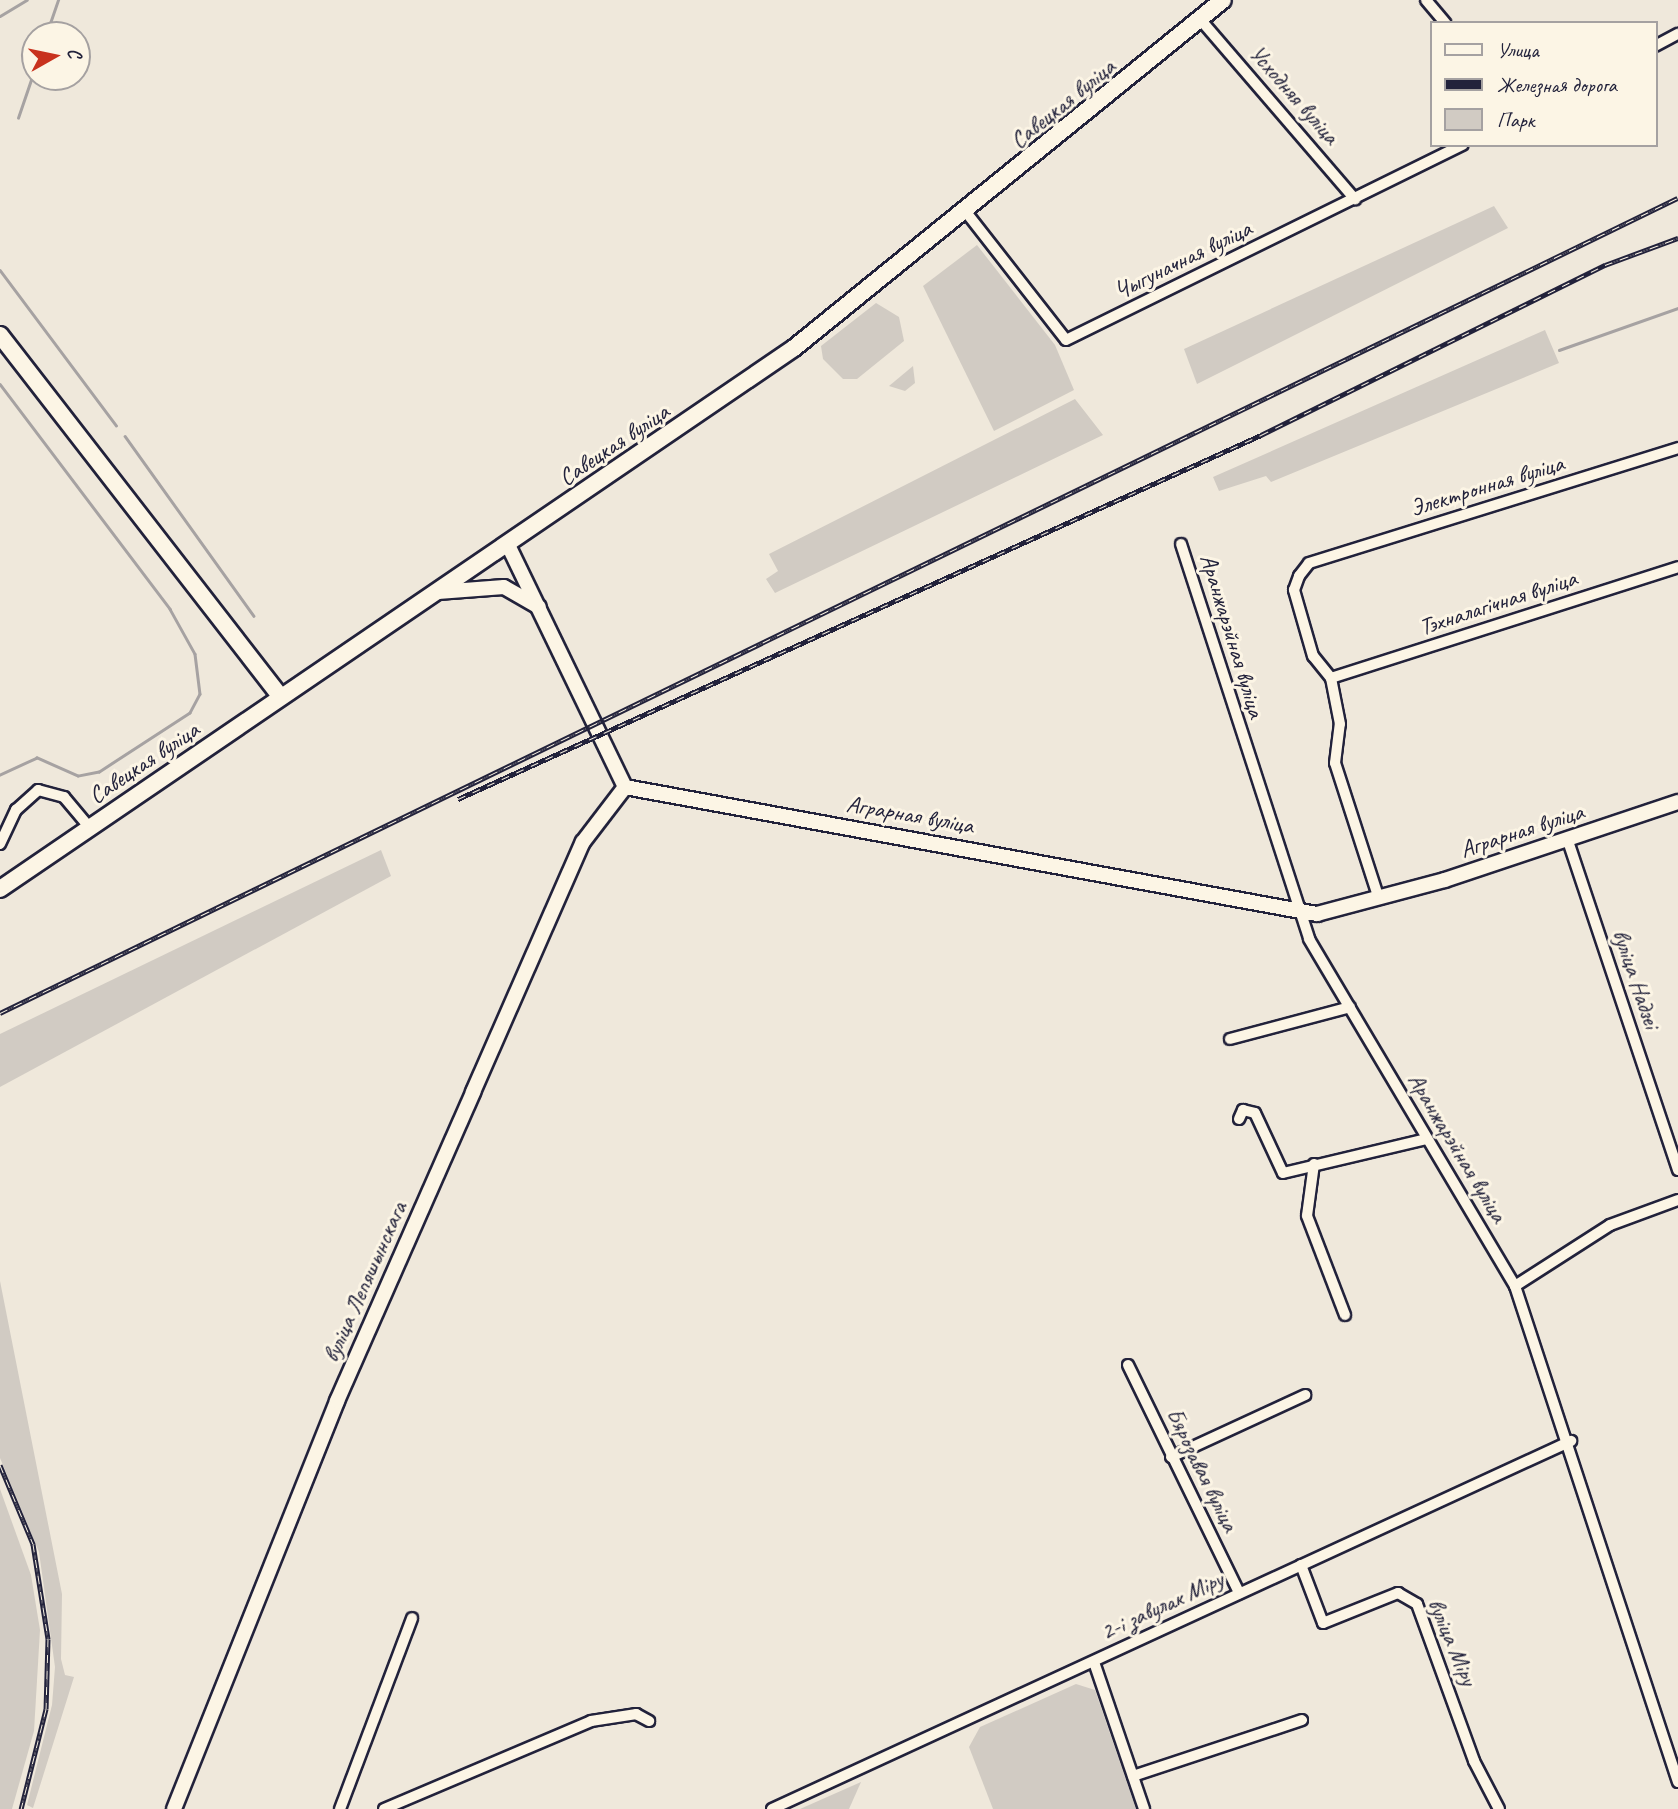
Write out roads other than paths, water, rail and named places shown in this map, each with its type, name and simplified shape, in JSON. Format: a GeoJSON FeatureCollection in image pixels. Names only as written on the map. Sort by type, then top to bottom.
{"type":"FeatureCollection","features":[{"type":"Feature","properties":{"kind":"main road","name":"Савецкая вуліца"},"geometry":{"type":"LineString","coordinates":[[0,889],[773,363],[966,212],[1223,0]]}},
{"type":"Feature","properties":{"kind":"main road"},"geometry":{"type":"LineString","coordinates":[[0,335],[281,698]]}},
{"type":"Feature","properties":{"kind":"street"},"geometry":{"type":"LineString","coordinates":[[1426,0],[1443,21]]}},
{"type":"Feature","properties":{"kind":"street","name":"Усходняя вуліца"},"geometry":{"type":"LineString","coordinates":[[1200,19],[1355,199]]}},
{"type":"Feature","properties":{"kind":"street"},"geometry":{"type":"LineString","coordinates":[[1657,45],[1678,34]]}},
{"type":"Feature","properties":{"kind":"street","name":"Чыгуначная вуліца"},"geometry":{"type":"LineString","coordinates":[[966,212],[1066,340],[1460,147]]}},
{"type":"Feature","properties":{"kind":"street","name":"Электронная вуліца"},"geometry":{"type":"LineString","coordinates":[[1331,678],[1313,656],[1294,590],[1309,564],[1678,449]]}},
{"type":"Feature","properties":{"kind":"street","name":"Аранжарэйная вуліца"},"geometry":{"type":"LineString","coordinates":[[1181,544],[1301,913],[1350,1007],[1515,1286],[1571,1441],[1678,1781]]}},
{"type":"Feature","properties":{"kind":"street"},"geometry":{"type":"LineString","coordinates":[[508,545],[543,609],[625,787]]}},
{"type":"Feature","properties":{"kind":"street","name":"Тэхналагічная вуліца"},"geometry":{"type":"LineString","coordinates":[[1331,678],[1678,567]]}},
{"type":"Feature","properties":{"kind":"street"},"geometry":{"type":"LineString","coordinates":[[438,592],[504,587],[543,609]]}},
{"type":"Feature","properties":{"kind":"street"},"geometry":{"type":"LineString","coordinates":[[1331,678],[1340,724],[1335,763],[1378,899]]}},
{"type":"Feature","properties":{"kind":"street","name":"Аграрная вуліца"},"geometry":{"type":"LineString","coordinates":[[625,787],[1301,913],[1378,899],[1568,841],[1678,802]]}},
{"type":"Feature","properties":{"kind":"street","name":"вуліца Лепяшынскага"},"geometry":{"type":"LineString","coordinates":[[174,1809],[337,1401],[583,842],[625,787]]}},
{"type":"Feature","properties":{"kind":"street"},"geometry":{"type":"LineString","coordinates":[[0,844],[16,810],[38,790],[64,797],[90,828]]}},
{"type":"Feature","properties":{"kind":"street","name":"вуліца Надзеі"},"geometry":{"type":"LineString","coordinates":[[1568,841],[1678,1170]]}},
{"type":"Feature","properties":{"kind":"street"},"geometry":{"type":"LineString","coordinates":[[1230,1039],[1350,1007]]}},
{"type":"Feature","properties":{"kind":"street"},"geometry":{"type":"LineString","coordinates":[[1239,1119],[1242,1110],[1255,1113],[1276,1169],[1283,1173],[1427,1139]]}},
{"type":"Feature","properties":{"kind":"street"},"geometry":{"type":"LineString","coordinates":[[1314,1164],[1307,1216],[1345,1315]]}},
{"type":"Feature","properties":{"kind":"street"},"geometry":{"type":"LineString","coordinates":[[1515,1286],[1610,1225],[1678,1200]]}},
{"type":"Feature","properties":{"kind":"street","name":"Бярозавая вуліца"},"geometry":{"type":"LineString","coordinates":[[1128,1365],[1239,1593]]}},
{"type":"Feature","properties":{"kind":"street"},"geometry":{"type":"LineString","coordinates":[[1171,1457],[1306,1395]]}},
{"type":"Feature","properties":{"kind":"street","name":"2-і завулак Міру"},"geometry":{"type":"LineString","coordinates":[[772,1809],[1571,1441]]}},
{"type":"Feature","properties":{"kind":"street","name":"вуліца Міру"},"geometry":{"type":"LineString","coordinates":[[1301,1565],[1323,1623],[1398,1593],[1417,1604],[1474,1761],[1499,1809]]}},
{"type":"Feature","properties":{"kind":"street"},"geometry":{"type":"LineString","coordinates":[[340,1809],[412,1618]]}},
{"type":"Feature","properties":{"kind":"street"},"geometry":{"type":"LineString","coordinates":[[1094,1661],[1144,1809]]}},
{"type":"Feature","properties":{"kind":"street"},"geometry":{"type":"LineString","coordinates":[[384,1809],[591,1721],[636,1714],[649,1721]]}},
{"type":"Feature","properties":{"kind":"street"},"geometry":{"type":"LineString","coordinates":[[1133,1776],[1302,1720]]}},
{"type":"Feature","properties":{"kind":"waterway"},"geometry":{"type":"LineString","coordinates":[[0,16],[27,0]]}},
{"type":"Feature","properties":{"kind":"waterway"},"geometry":{"type":"LineString","coordinates":[[51,21],[58,0]]}},
{"type":"Feature","properties":{"kind":"waterway"},"geometry":{"type":"LineString","coordinates":[[18,118],[27,91]]}},
{"type":"Feature","properties":{"kind":"waterway"},"geometry":{"type":"LineString","coordinates":[[0,270],[116,425]]}},
{"type":"Feature","properties":{"kind":"waterway"},"geometry":{"type":"LineString","coordinates":[[1559,350],[1678,308]]}},
{"type":"Feature","properties":{"kind":"waterway"},"geometry":{"type":"LineString","coordinates":[[0,384],[170,609],[195,654],[200,694],[190,713],[99,772],[78,776],[37,758],[0,775]]}},
{"type":"Feature","properties":{"kind":"waterway"},"geometry":{"type":"LineString","coordinates":[[125,436],[254,616]]}},
{"type":"Feature","properties":{"kind":"railway"},"geometry":{"type":"LineString","coordinates":[[0,1013],[1678,198]]}},
{"type":"Feature","properties":{"kind":"railway"},"geometry":{"type":"LineString","coordinates":[[458,799],[1261,435],[1605,265],[1678,238]]}},
{"type":"Feature","properties":{"kind":"railway"},"geometry":{"type":"LineString","coordinates":[[0,1465],[33,1544],[48,1639],[46,1709],[21,1809]]}}]}
